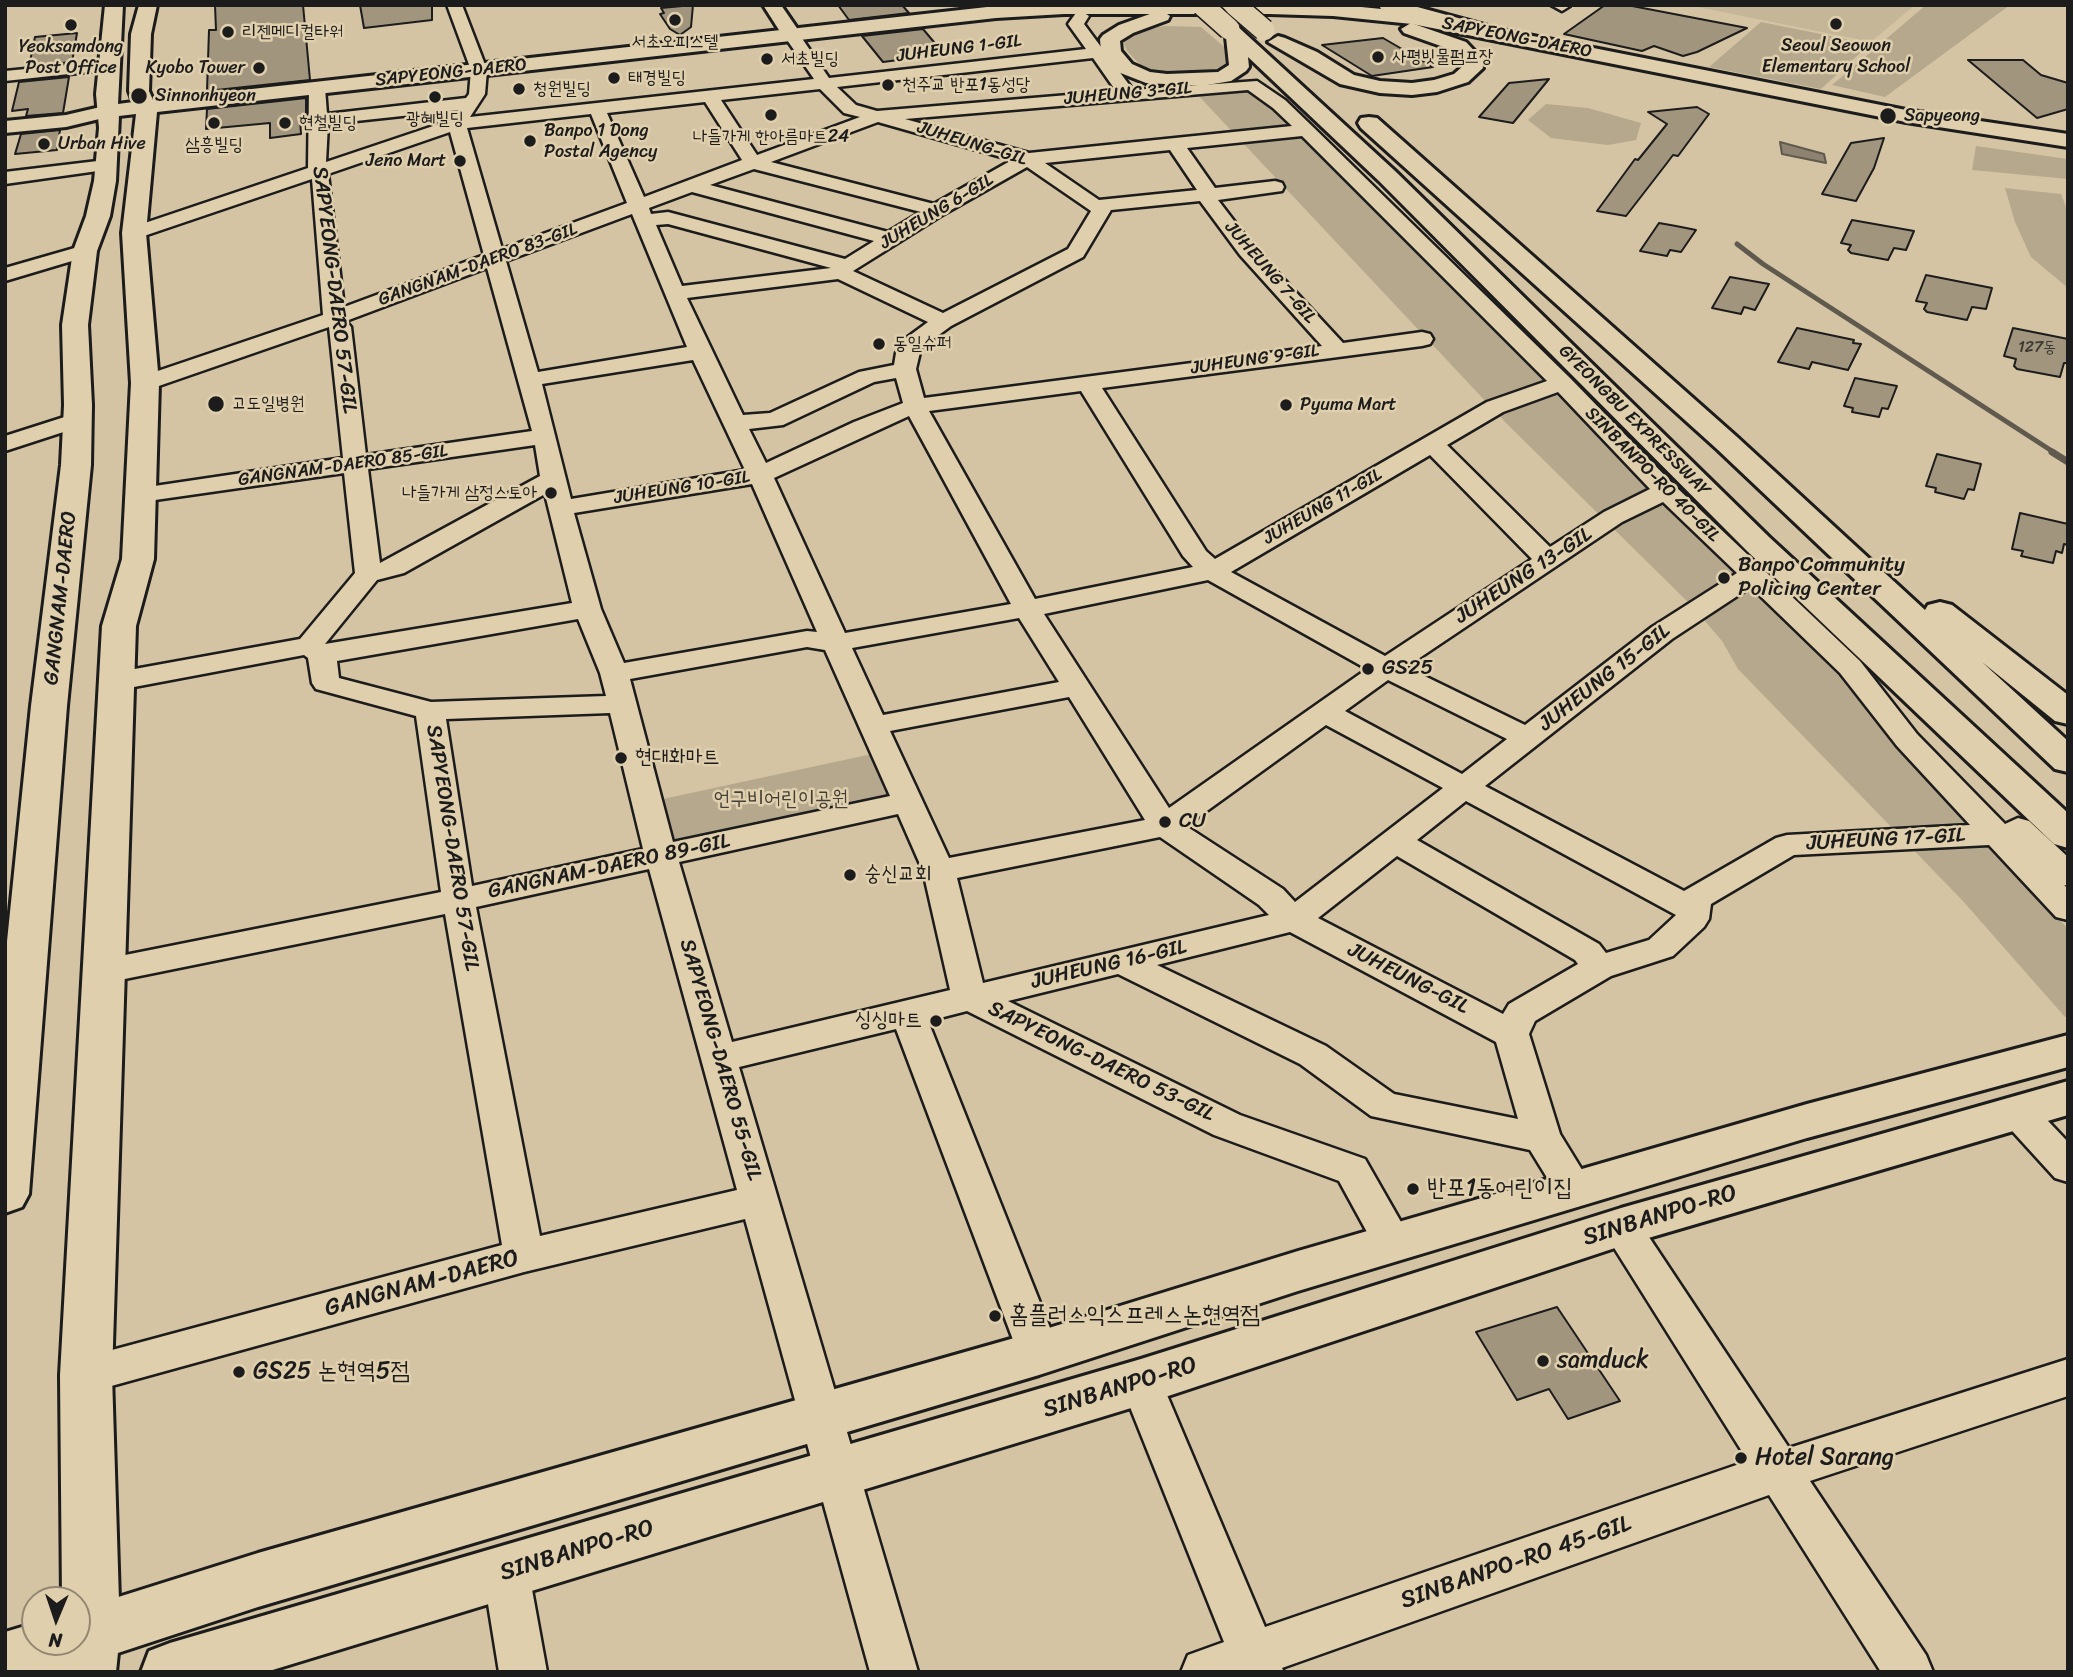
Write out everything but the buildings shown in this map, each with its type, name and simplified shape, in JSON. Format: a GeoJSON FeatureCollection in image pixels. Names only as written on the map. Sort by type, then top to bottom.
{"type":"FeatureCollection","features":[{"type":"Feature","properties":{"kind":"main road","name":"GANGNAM-DAERO"},"geometry":{"type":"LineString","coordinates":[[5,1194],[15,993],[76,465],[75,325],[85,251],[98,216],[106,166],[109,111],[106,94],[114,5]]}},
{"type":"Feature","properties":{"kind":"main road"},"geometry":{"type":"LineString","coordinates":[[81,1586],[86,1375],[119,626],[138,559],[141,495],[145,383],[134,233],[147,125],[146,107],[139,91],[141,34],[148,5]]}},
{"type":"Feature","properties":{"kind":"main road"},"geometry":{"type":"LineString","coordinates":[[772,5],[793,37]]}},
{"type":"Feature","properties":{"kind":"main road","name":"GYEONGBU EXPRESSWAY"},"geometry":{"type":"LineString","coordinates":[[1202,5],[1252,34],[1727,443],[2068,761]]}},
{"type":"Feature","properties":{"kind":"main road","name":"GYEONGBU EXPRESSWAY"},"geometry":{"type":"LineString","coordinates":[[1235,5],[1252,34],[1387,176],[1758,544],[2068,835]]}},
{"type":"Feature","properties":{"kind":"main road"},"geometry":{"type":"LineString","coordinates":[[1388,5],[1503,36]]}},
{"type":"Feature","properties":{"kind":"main road","name":"SAPYEONG-DAERO"},"geometry":{"type":"LineString","coordinates":[[109,111],[793,37],[834,37],[1088,10],[1333,10],[1412,18],[1906,116],[2068,141]]}},
{"type":"Feature","properties":{"kind":"main road","name":"SAPYEONG-DAERO"},"geometry":{"type":"LineString","coordinates":[[1088,10],[1161,16],[1316,19],[1411,29]]}},
{"type":"Feature","properties":{"kind":"main road"},"geometry":{"type":"LineString","coordinates":[[1161,16],[1126,29],[1110,39],[1111,52],[1129,71],[1175,81],[1224,77],[1239,67],[1252,34],[1310,56],[1347,80],[1380,87],[1412,89],[1437,86],[1461,78],[1473,68],[1472,59],[1459,46],[1411,29]]}},
{"type":"Feature","properties":{"kind":"main road"},"geometry":{"type":"LineString","coordinates":[[1411,29],[1749,100],[1902,127],[2068,149]]}},
{"type":"Feature","properties":{"kind":"main road"},"geometry":{"type":"LineString","coordinates":[[5,117],[63,110],[109,111]]}},
{"type":"Feature","properties":{"kind":"main road"},"geometry":{"type":"LineString","coordinates":[[5,127],[66,121],[109,111]]}},
{"type":"Feature","properties":{"kind":"main road"},"geometry":{"type":"LineString","coordinates":[[1727,443],[2068,713]]}},
{"type":"Feature","properties":{"kind":"main road"},"geometry":{"type":"LineString","coordinates":[[91,1642],[258,1580],[1039,1353],[1393,1243],[1807,1121],[2068,1051]]}},
{"type":"Feature","properties":{"kind":"main road","name":"SINBANPO-RO"},"geometry":{"type":"LineString","coordinates":[[170,1672],[1141,1382],[1621,1227],[2068,1098]]}},
{"type":"Feature","properties":{"kind":"main road"},"geometry":{"type":"LineString","coordinates":[[5,1661],[30,1656]]}},
{"type":"Feature","properties":{"kind":"street"},"geometry":{"type":"LineString","coordinates":[[454,5],[479,70]]}},
{"type":"Feature","properties":{"kind":"street"},"geometry":{"type":"LineString","coordinates":[[1088,10],[1076,24],[1127,94]]}},
{"type":"Feature","properties":{"kind":"street","name":"JUHEUNG-GIL"},"geometry":{"type":"LineString","coordinates":[[793,37],[825,84],[850,109],[1028,159],[1095,205]]}},
{"type":"Feature","properties":{"kind":"street","name":"JUHEUNG 1-GIL"},"geometry":{"type":"LineString","coordinates":[[464,114],[597,109],[1098,53]]}},
{"type":"Feature","properties":{"kind":"street"},"geometry":{"type":"LineString","coordinates":[[5,76],[110,66]]}},
{"type":"Feature","properties":{"kind":"street","name":"SAPYEONG-DAERO 55-GIL"},"geometry":{"type":"LineString","coordinates":[[479,70],[477,93],[464,114],[494,259],[545,436],[587,609],[614,673],[661,856],[721,1058],[894,1672]]}},
{"type":"Feature","properties":{"kind":"street","name":"JUHEUNG 3-GIL"},"geometry":{"type":"LineString","coordinates":[[879,116],[1251,85]]}},
{"type":"Feature","properties":{"kind":"street","name":"SINBANPO-RO 40-GIL"},"geometry":{"type":"LineString","coordinates":[[1251,85],[1279,104],[1306,130],[1562,383],[1752,576],[1850,667],[1907,740],[2068,909]]}},
{"type":"Feature","properties":{"kind":"street","name":"SAPYEONG-DAERO 57-GIL"},"geometry":{"type":"LineString","coordinates":[[317,88],[317,170],[321,178],[334,318],[340,327],[368,574]]}},
{"type":"Feature","properties":{"kind":"street"},"geometry":{"type":"LineString","coordinates":[[710,96],[753,163],[937,210]]}},
{"type":"Feature","properties":{"kind":"street","name":"SAPYEONG-DAERO 53-GIL"},"geometry":{"type":"LineString","coordinates":[[597,109],[700,352],[760,475],[939,871],[970,997],[1227,1125],[1352,1170],[1393,1243]]}},
{"type":"Feature","properties":{"kind":"street"},"geometry":{"type":"LineString","coordinates":[[319,120],[464,114]]}},
{"type":"Feature","properties":{"kind":"street"},"geometry":{"type":"LineString","coordinates":[[134,233],[317,170],[464,114]]}},
{"type":"Feature","properties":{"kind":"street","name":"GANGNAM-DAERO 83-GIL"},"geometry":{"type":"LineString","coordinates":[[145,383],[494,259],[643,213],[691,186],[879,116]]}},
{"type":"Feature","properties":{"kind":"street"},"geometry":{"type":"LineString","coordinates":[[1028,159],[1306,130]]}},
{"type":"Feature","properties":{"kind":"street"},"geometry":{"type":"LineString","coordinates":[[1174,142],[1209,194]]}},
{"type":"Feature","properties":{"kind":"street","name":"JUHEUNG 6-GIL"},"geometry":{"type":"LineString","coordinates":[[675,293],[842,269],[937,210],[1028,159]]}},
{"type":"Feature","properties":{"kind":"street"},"geometry":{"type":"LineString","coordinates":[[5,177],[106,166]]}},
{"type":"Feature","properties":{"kind":"street"},"geometry":{"type":"LineString","coordinates":[[691,186],[890,239]]}},
{"type":"Feature","properties":{"kind":"street","name":"JUHEUNG 7-GIL"},"geometry":{"type":"LineString","coordinates":[[1095,205],[1275,187]]}},
{"type":"Feature","properties":{"kind":"street","name":"JUHEUNG 7-GIL"},"geometry":{"type":"LineString","coordinates":[[1209,194],[1209,200],[1247,251],[1337,349]]}},
{"type":"Feature","properties":{"kind":"street"},"geometry":{"type":"LineString","coordinates":[[734,423],[775,420],[867,377],[905,369],[907,353],[913,344],[943,321],[1076,253],[1101,210],[1095,205]]}},
{"type":"Feature","properties":{"kind":"street"},"geometry":{"type":"LineString","coordinates":[[643,213],[726,231],[842,269],[943,321]]}},
{"type":"Feature","properties":{"kind":"street"},"geometry":{"type":"LineString","coordinates":[[5,275],[85,251]]}},
{"type":"Feature","properties":{"kind":"street","name":"JUHEUNG 9-GIL"},"geometry":{"type":"LineString","coordinates":[[915,407],[1422,339]]}},
{"type":"Feature","properties":{"kind":"street"},"geometry":{"type":"LineString","coordinates":[[528,380],[700,352]]}},
{"type":"Feature","properties":{"kind":"street","name":"JUHEUNG-GIL"},"geometry":{"type":"LineString","coordinates":[[905,369],[915,407],[1027,609],[1164,826],[1270,897],[1294,920],[1511,1034]]}},
{"type":"Feature","properties":{"kind":"street"},"geometry":{"type":"LineString","coordinates":[[1088,383],[1196,556],[1213,571],[1229,583],[1386,668],[1528,738]]}},
{"type":"Feature","properties":{"kind":"street","name":"JUHEUNG 11-GIL"},"geometry":{"type":"LineString","coordinates":[[1027,609],[1213,571],[1502,404],[1562,383]]}},
{"type":"Feature","properties":{"kind":"street","name":"JUHEUNG 10-GIL"},"geometry":{"type":"LineString","coordinates":[[557,494],[760,475],[862,426],[915,407]]}},
{"type":"Feature","properties":{"kind":"street"},"geometry":{"type":"LineString","coordinates":[[5,444],[77,420]]}},
{"type":"Feature","properties":{"kind":"street","name":"GANGNAM-DAERO 85-GIL"},"geometry":{"type":"LineString","coordinates":[[141,495],[545,436]]}},
{"type":"Feature","properties":{"kind":"street"},"geometry":{"type":"LineString","coordinates":[[1432,443],[1548,560]]}},
{"type":"Feature","properties":{"kind":"street","name":"JUHEUNG 13-GIL"},"geometry":{"type":"LineString","coordinates":[[1164,826],[1386,668],[1613,517],[1666,491]]}},
{"type":"Feature","properties":{"kind":"street"},"geometry":{"type":"LineString","coordinates":[[315,650],[368,574],[394,567],[557,494]]}},
{"type":"Feature","properties":{"kind":"street","name":"JUHEUNG 15-GIL"},"geometry":{"type":"LineString","coordinates":[[1294,920],[1662,633],[1752,576]]}},
{"type":"Feature","properties":{"kind":"street"},"geometry":{"type":"LineString","coordinates":[[118,681],[587,609]]}},
{"type":"Feature","properties":{"kind":"street"},"geometry":{"type":"LineString","coordinates":[[614,673],[807,639],[835,643],[1027,609]]}},
{"type":"Feature","properties":{"kind":"street","name":"SAPYEONG-DAERO 57-GIL"},"geometry":{"type":"LineString","coordinates":[[315,650],[326,683],[430,711],[440,793],[458,900],[524,1256]]}},
{"type":"Feature","properties":{"kind":"street"},"geometry":{"type":"LineString","coordinates":[[1850,667],[2068,875]]}},
{"type":"Feature","properties":{"kind":"street"},"geometry":{"type":"LineString","coordinates":[[875,725],[1077,687]]}},
{"type":"Feature","properties":{"kind":"street"},"geometry":{"type":"LineString","coordinates":[[430,711],[622,705]]}},
{"type":"Feature","properties":{"kind":"street"},"geometry":{"type":"LineString","coordinates":[[1324,712],[1694,911]]}},
{"type":"Feature","properties":{"kind":"street","name":"GANGNAM-DAERO 89-GIL"},"geometry":{"type":"LineString","coordinates":[[105,971],[458,900],[907,802]]}},
{"type":"Feature","properties":{"kind":"street"},"geometry":{"type":"LineString","coordinates":[[939,871],[1164,826]]}},
{"type":"Feature","properties":{"kind":"street","name":"JUHEUNG 17-GIL"},"geometry":{"type":"LineString","coordinates":[[1511,1034],[1521,1013],[1599,967],[1661,948],[1692,919],[1696,898],[1787,845],[1997,834]]}},
{"type":"Feature","properties":{"kind":"street"},"geometry":{"type":"LineString","coordinates":[[1395,841],[1587,952],[1599,967]]}},
{"type":"Feature","properties":{"kind":"street","name":"JUHEUNG 16-GIL"},"geometry":{"type":"LineString","coordinates":[[721,1058],[1294,920]]}},
{"type":"Feature","properties":{"kind":"street"},"geometry":{"type":"LineString","coordinates":[[1122,962],[1313,1055],[1384,1106],[1542,1139]]}},
{"type":"Feature","properties":{"kind":"street"},"geometry":{"type":"LineString","coordinates":[[908,1015],[1039,1353]]}},
{"type":"Feature","properties":{"kind":"street"},"geometry":{"type":"LineString","coordinates":[[1511,1034],[1542,1139],[1576,1191]]}},
{"type":"Feature","properties":{"kind":"street"},"geometry":{"type":"LineString","coordinates":[[2017,1112],[2068,1167]]}},
{"type":"Feature","properties":{"kind":"street","name":"GANGNAM-DAERO"},"geometry":{"type":"LineString","coordinates":[[86,1375],[524,1256],[760,1200]]}},
{"type":"Feature","properties":{"kind":"street"},"geometry":{"type":"LineString","coordinates":[[1621,1227],[1909,1672]]}},
{"type":"Feature","properties":{"kind":"street","name":"SINBANPO-RO 45-GIL"},"geometry":{"type":"LineString","coordinates":[[1205,1672],[1257,1663],[1779,1471],[2068,1377]]}},
{"type":"Feature","properties":{"kind":"street"},"geometry":{"type":"LineString","coordinates":[[1141,1382],[1257,1663]]}},
{"type":"Feature","properties":{"kind":"street"},"geometry":{"type":"LineString","coordinates":[[506,1573],[523,1672]]}},
{"type":"Feature","properties":{"kind":"shaded area","name":"Seoul Seowon Elementary School"},"geometry":{"type":"Polygon","coordinates":[[[1688,5],[1915,5],[1871,42],[1688,5]]]}},
{"type":"Feature","properties":{"kind":"shaded area"},"geometry":{"type":"Polygon","coordinates":[[[1780,142],[1824,154],[1826,163],[1782,154],[1780,142]]]}},
{"type":"Feature","properties":{"kind":"green space"},"geometry":{"type":"Polygon","coordinates":[[[1926,5],[2010,5],[1885,97],[1832,85],[1926,5]]]}},
{"type":"Feature","properties":{"kind":"green space"},"geometry":{"type":"Polygon","coordinates":[[[1761,22],[1870,44],[1821,89],[1709,67],[1761,22]]]}},
{"type":"Feature","properties":{"kind":"green space"},"geometry":{"type":"Polygon","coordinates":[[[1165,26],[1201,27],[1229,51],[1234,62],[1221,72],[1181,77],[1143,68],[1127,51],[1125,39],[1140,30],[1165,26]]]}},
{"type":"Feature","properties":{"kind":"green space"},"geometry":{"type":"Polygon","coordinates":[[[1245,89],[1305,139],[1651,489],[1808,636],[2007,859],[2068,929],[2068,1016],[2065,1017],[1962,900],[1738,669],[1722,641],[1693,607],[1506,423],[1196,93],[1245,89]]]}},
{"type":"Feature","properties":{"kind":"green space"},"geometry":{"type":"Polygon","coordinates":[[[1546,104],[1588,108],[1641,123],[1636,140],[1608,145],[1551,138],[1528,120],[1546,104]]]}},
{"type":"Feature","properties":{"kind":"green space"},"geometry":{"type":"Polygon","coordinates":[[[1976,146],[2068,159],[2068,179],[1972,170],[1976,146]]]}},
{"type":"Feature","properties":{"kind":"green space"},"geometry":{"type":"Polygon","coordinates":[[[2005,188],[2061,194],[2068,212],[2068,288],[2031,257],[2015,222],[2005,188]]]}},
{"type":"Feature","properties":{"kind":"green space","name":"언구비어린이공원"},"geometry":{"type":"Polygon","coordinates":[[[886,751],[906,798],[661,851],[649,802],[886,751]]]}},
{"type":"Feature","properties":{"kind":"waterway"},"geometry":{"type":"LineString","coordinates":[[1737,244],[1763,264],[2055,453]]}},
{"type":"Feature","properties":{"kind":"waterway"},"geometry":{"type":"LineString","coordinates":[[2052,452],[2068,462]]}},
{"type":"Feature","properties":{"kind":"place","name":"서초오피스텔"},"geometry":{"type":"Point","coordinates":[675,20]}},
{"type":"Feature","properties":{"kind":"place","name":"Seoul Seowon Elementary School"},"geometry":{"type":"Point","coordinates":[1836,24]}},
{"type":"Feature","properties":{"kind":"place","name":"Yeoksamdong Post Office"},"geometry":{"type":"Point","coordinates":[71,25]}},
{"type":"Feature","properties":{"kind":"place","name":"리젠메디컬타워"},"geometry":{"type":"Point","coordinates":[228,32]}},
{"type":"Feature","properties":{"kind":"place","name":"사평빗물펌프장"},"geometry":{"type":"Point","coordinates":[1378,57]}},
{"type":"Feature","properties":{"kind":"place","name":"서초빌딩"},"geometry":{"type":"Point","coordinates":[767,59]}},
{"type":"Feature","properties":{"kind":"place","name":"Kyobo Tower"},"geometry":{"type":"Point","coordinates":[259,68]}},
{"type":"Feature","properties":{"kind":"place","name":"태경빌딩"},"geometry":{"type":"Point","coordinates":[614,78]}},
{"type":"Feature","properties":{"kind":"place","name":"천주교 반포1동성당"},"geometry":{"type":"Point","coordinates":[888,85]}},
{"type":"Feature","properties":{"kind":"place","name":"청원빌딩"},"geometry":{"type":"Point","coordinates":[519,89]}},
{"type":"Feature","properties":{"kind":"place","name":"Sinnonhyeon"},"geometry":{"type":"Point","coordinates":[139,96]}},
{"type":"Feature","properties":{"kind":"place","name":"광혜빌딩"},"geometry":{"type":"Point","coordinates":[435,97]}},
{"type":"Feature","properties":{"kind":"place","name":"나들가게 한아름마트24"},"geometry":{"type":"Point","coordinates":[771,115]}},
{"type":"Feature","properties":{"kind":"place","name":"Sapyeong"},"geometry":{"type":"Point","coordinates":[1888,116]}},
{"type":"Feature","properties":{"kind":"place","name":"삼흥빌딩"},"geometry":{"type":"Point","coordinates":[214,123]}},
{"type":"Feature","properties":{"kind":"place","name":"현철빌딩"},"geometry":{"type":"Point","coordinates":[285,123]}},
{"type":"Feature","properties":{"kind":"place","name":"Banpo 1 Dong Postal Agency"},"geometry":{"type":"Point","coordinates":[530,141]}},
{"type":"Feature","properties":{"kind":"place","name":"Urban Hive"},"geometry":{"type":"Point","coordinates":[44,144]}},
{"type":"Feature","properties":{"kind":"place","name":"Jeno Mart"},"geometry":{"type":"Point","coordinates":[460,161]}},
{"type":"Feature","properties":{"kind":"place","name":"동일슈퍼"},"geometry":{"type":"Point","coordinates":[879,344]}},
{"type":"Feature","properties":{"kind":"place","name":"고도일병원"},"geometry":{"type":"Point","coordinates":[216,404]}},
{"type":"Feature","properties":{"kind":"place","name":"Pyuma Mart"},"geometry":{"type":"Point","coordinates":[1286,405]}},
{"type":"Feature","properties":{"kind":"place","name":"나들가게 삼정스토아"},"geometry":{"type":"Point","coordinates":[551,493]}},
{"type":"Feature","properties":{"kind":"place","name":"Banpo Community Policing Center"},"geometry":{"type":"Point","coordinates":[1724,578]}},
{"type":"Feature","properties":{"kind":"place","name":"GS25"},"geometry":{"type":"Point","coordinates":[1368,669]}},
{"type":"Feature","properties":{"kind":"place","name":"현대화마트"},"geometry":{"type":"Point","coordinates":[621,758]}},
{"type":"Feature","properties":{"kind":"place","name":"CU"},"geometry":{"type":"Point","coordinates":[1165,822]}},
{"type":"Feature","properties":{"kind":"place","name":"숭신교회"},"geometry":{"type":"Point","coordinates":[850,875]}},
{"type":"Feature","properties":{"kind":"place","name":"싱싱마트"},"geometry":{"type":"Point","coordinates":[936,1021]}},
{"type":"Feature","properties":{"kind":"place","name":"반포1동어린이집"},"geometry":{"type":"Point","coordinates":[1413,1189]}},
{"type":"Feature","properties":{"kind":"place","name":"홈플러스익스프레스논현역점"},"geometry":{"type":"Point","coordinates":[995,1316]}},
{"type":"Feature","properties":{"kind":"place","name":"samduck"},"geometry":{"type":"Point","coordinates":[1543,1361]}},
{"type":"Feature","properties":{"kind":"place","name":"GS25 논현역5점"},"geometry":{"type":"Point","coordinates":[239,1372]}},
{"type":"Feature","properties":{"kind":"place","name":"Hotel Sarang"},"geometry":{"type":"Point","coordinates":[1741,1458]}}]}
